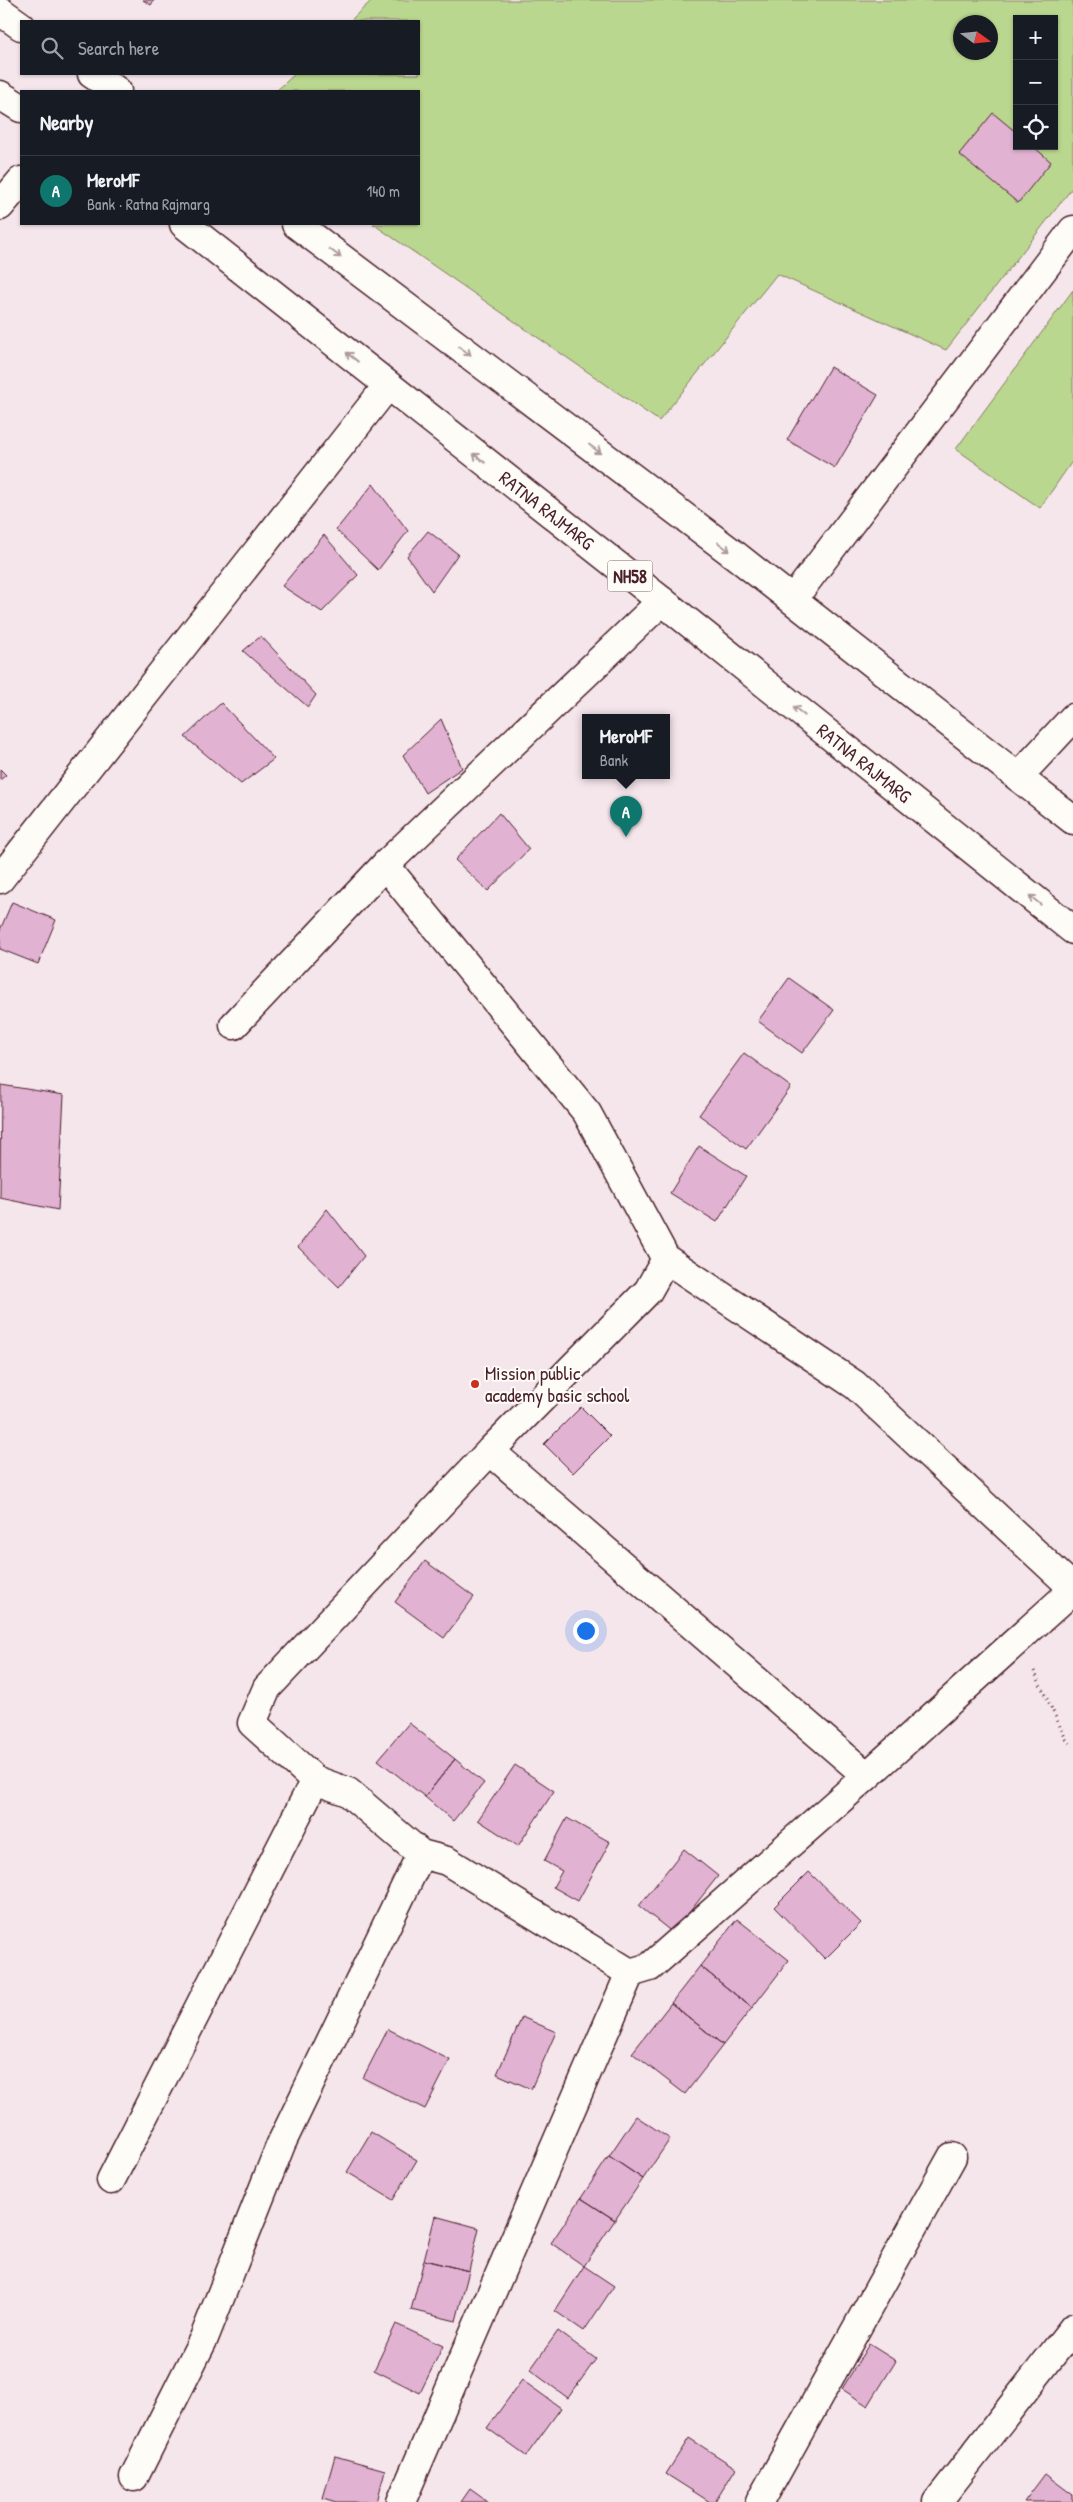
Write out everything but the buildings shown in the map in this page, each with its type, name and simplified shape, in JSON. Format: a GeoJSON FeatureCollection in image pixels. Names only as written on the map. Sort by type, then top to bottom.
{"type":"FeatureCollection","features":[{"type":"Feature","properties":{"kind":"main road"},"geometry":{"type":"LineString","coordinates":[[0,11],[20,25]]}},
{"type":"Feature","properties":{"kind":"main road"},"geometry":{"type":"LineString","coordinates":[[93,75],[116,90]]}},
{"type":"Feature","properties":{"kind":"main road"},"geometry":{"type":"LineString","coordinates":[[0,94],[20,107]]}},
{"type":"Feature","properties":{"kind":"main road"},"geometry":{"type":"LineString","coordinates":[[0,206],[20,182]]}},
{"type":"Feature","properties":{"kind":"main road","name":"RATNA RAJMARG"},"geometry":{"type":"LineString","coordinates":[[185,225],[662,601],[1073,930]]}},
{"type":"Feature","properties":{"kind":"main road"},"geometry":{"type":"LineString","coordinates":[[297,225],[793,600],[1073,820]]}},
{"type":"Feature","properties":{"kind":"main road"},"geometry":{"type":"LineString","coordinates":[[793,600],[1073,230]]}},
{"type":"Feature","properties":{"kind":"main road"},"geometry":{"type":"LineString","coordinates":[[0,879],[381,394],[389,387]]}},
{"type":"Feature","properties":{"kind":"main road"},"geometry":{"type":"LineString","coordinates":[[234,1025],[385,865],[662,601]]}},
{"type":"Feature","properties":{"kind":"main road"},"geometry":{"type":"LineString","coordinates":[[1018,777],[1073,718]]}},
{"type":"Feature","properties":{"kind":"main road"},"geometry":{"type":"LineString","coordinates":[[385,865],[587,1113],[666,1259],[855,1385],[1073,1589],[867,1776],[650,1967],[630,1974],[401,2502]]}},
{"type":"Feature","properties":{"kind":"main road"},"geometry":{"type":"LineString","coordinates":[[630,1974],[447,1861],[421,1854],[348,1792],[315,1780],[252,1723],[267,1688],[490,1451],[648,1291],[666,1259]]}},
{"type":"Feature","properties":{"kind":"main road"},"geometry":{"type":"LineString","coordinates":[[490,1451],[867,1776]]}},
{"type":"Feature","properties":{"kind":"main road"},"geometry":{"type":"LineString","coordinates":[[111,2180],[315,1780]]}},
{"type":"Feature","properties":{"kind":"main road"},"geometry":{"type":"LineString","coordinates":[[134,2477],[204,2338],[281,2144],[421,1854]]}},
{"type":"Feature","properties":{"kind":"main road"},"geometry":{"type":"LineString","coordinates":[[760,2502],[952,2157]]}},
{"type":"Feature","properties":{"kind":"main road"},"geometry":{"type":"LineString","coordinates":[[937,2502],[1073,2328]]}},
{"type":"Feature","properties":{"kind":"path"},"geometry":{"type":"LineString","coordinates":[[1019,1639],[1066,1739],[1073,1746]]}},
{"type":"Feature","properties":{"kind":"green space"},"geometry":{"type":"Polygon","coordinates":[[[372,0],[1073,0],[1073,187],[946,350],[777,274],[659,421],[374,225],[420,225],[420,90],[277,90],[294,75],[420,75],[420,20],[351,20],[372,0]]]}},
{"type":"Feature","properties":{"kind":"green space"},"geometry":{"type":"Polygon","coordinates":[[[1073,290],[1073,460],[1040,508],[956,449],[1073,290]]]}},
{"type":"Feature","properties":{"kind":"place","name":"MeroMF"},"geometry":{"type":"Point","coordinates":[626,837]}},
{"type":"Feature","properties":{"kind":"place","name":"Mission public academy basic school"},"geometry":{"type":"Point","coordinates":[475,1384]}}]}
